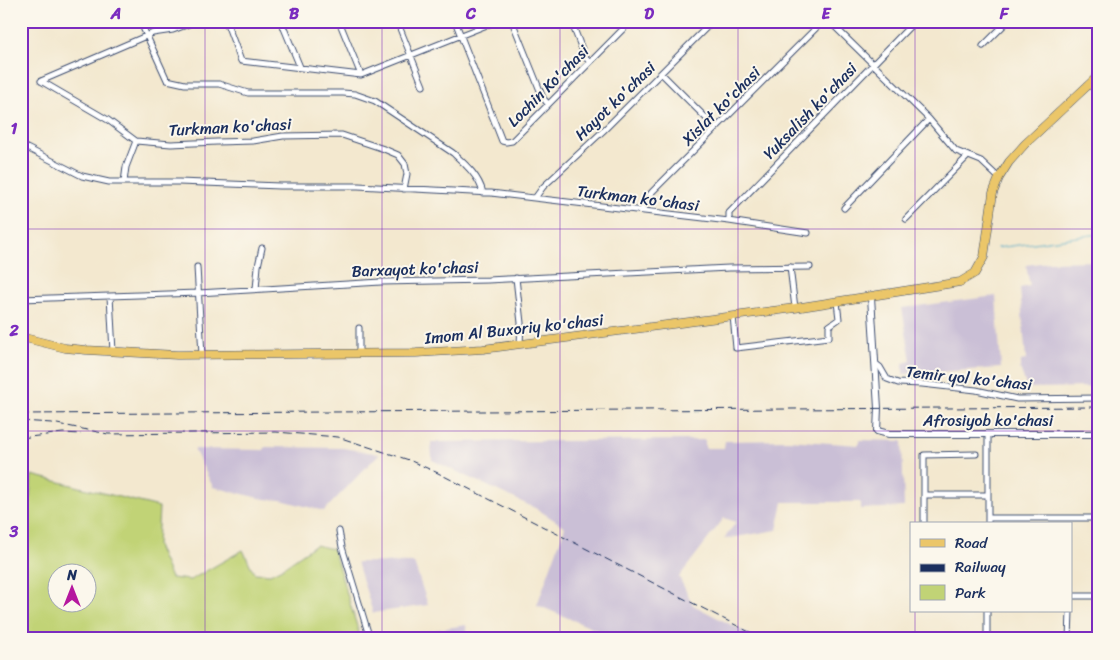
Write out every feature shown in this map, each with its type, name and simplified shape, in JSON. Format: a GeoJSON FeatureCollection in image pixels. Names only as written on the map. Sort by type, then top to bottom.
{"type":"FeatureCollection","features":[{"type":"Feature","properties":{"kind":"main road"},"geometry":{"type":"LineString","coordinates":[[1000,178],[1009,162],[1025,144],[1099,74]]}},
{"type":"Feature","properties":{"kind":"main road","name":"Imom Al Buxoriy ko'chasi"},"geometry":{"type":"LineString","coordinates":[[21,338],[65,348],[113,352],[202,355],[483,349],[871,297],[960,282],[975,273],[984,257],[993,193],[1000,178]]}},
{"type":"Feature","properties":{"kind":"street"},"geometry":{"type":"LineString","coordinates":[[140,21],[167,80],[185,84],[218,84],[248,92],[343,93],[375,101],[465,163],[478,180],[483,193]]}},
{"type":"Feature","properties":{"kind":"street"},"geometry":{"type":"LineString","coordinates":[[170,21],[173,30]]}},
{"type":"Feature","properties":{"kind":"street"},"geometry":{"type":"LineString","coordinates":[[124,182],[126,167],[136,141],[108,120],[41,81],[147,36],[164,30],[173,30],[197,21]]}},
{"type":"Feature","properties":{"kind":"street"},"geometry":{"type":"LineString","coordinates":[[226,21],[241,61],[361,75],[497,21]]}},
{"type":"Feature","properties":{"kind":"street"},"geometry":{"type":"LineString","coordinates":[[281,21],[300,67]]}},
{"type":"Feature","properties":{"kind":"street"},"geometry":{"type":"LineString","coordinates":[[339,21],[361,75]]}},
{"type":"Feature","properties":{"kind":"street"},"geometry":{"type":"LineString","coordinates":[[397,21],[422,86]]}},
{"type":"Feature","properties":{"kind":"street"},"geometry":{"type":"LineString","coordinates":[[455,21],[460,36]]}},
{"type":"Feature","properties":{"kind":"street"},"geometry":{"type":"LineString","coordinates":[[512,21],[543,98],[548,104]]}},
{"type":"Feature","properties":{"kind":"street"},"geometry":{"type":"LineString","coordinates":[[571,21],[585,56],[590,62]]}},
{"type":"Feature","properties":{"kind":"street","name":"Hayot ko'chasi"},"geometry":{"type":"LineString","coordinates":[[535,198],[543,187],[713,21]]}},
{"type":"Feature","properties":{"kind":"street","name":"Xislat ko'chasi"},"geometry":{"type":"LineString","coordinates":[[642,211],[644,202],[652,192],[823,21]]}},
{"type":"Feature","properties":{"kind":"street"},"geometry":{"type":"LineString","coordinates":[[829,21],[928,119],[956,151],[981,161],[1000,178]]}},
{"type":"Feature","properties":{"kind":"street","name":"Yuksalish ko'chasi"},"geometry":{"type":"LineString","coordinates":[[729,221],[729,213],[915,21]]}},
{"type":"Feature","properties":{"kind":"street"},"geometry":{"type":"LineString","coordinates":[[983,46],[1008,21]]}},
{"type":"Feature","properties":{"kind":"street","name":"Lochin Ko'chasi"},"geometry":{"type":"LineString","coordinates":[[460,36],[502,141],[506,142],[512,141],[630,22]]}},
{"type":"Feature","properties":{"kind":"street"},"geometry":{"type":"LineString","coordinates":[[661,73],[716,128]]}},
{"type":"Feature","properties":{"kind":"street"},"geometry":{"type":"LineString","coordinates":[[844,208],[928,119]]}},
{"type":"Feature","properties":{"kind":"street","name":"Turkman ko'chasi"},"geometry":{"type":"LineString","coordinates":[[136,141],[190,143],[253,141],[283,136],[342,135],[398,155],[405,164],[407,174],[404,189]]}},
{"type":"Feature","properties":{"kind":"street","name":"Turkman ko'chasi"},"geometry":{"type":"LineString","coordinates":[[21,145],[82,176],[108,182],[358,186],[483,193],[729,221],[808,233]]}},
{"type":"Feature","properties":{"kind":"street"},"geometry":{"type":"LineString","coordinates":[[906,219],[968,156]]}},
{"type":"Feature","properties":{"kind":"street"},"geometry":{"type":"LineString","coordinates":[[256,289],[262,248]]}},
{"type":"Feature","properties":{"kind":"street"},"geometry":{"type":"LineString","coordinates":[[197,267],[202,355]]}},
{"type":"Feature","properties":{"kind":"street"},"geometry":{"type":"LineString","coordinates":[[790,267],[795,308]]}},
{"type":"Feature","properties":{"kind":"street","name":"Barxayot ko'chasi"},"geometry":{"type":"LineString","coordinates":[[21,300],[198,293],[380,282],[810,267]]}},
{"type":"Feature","properties":{"kind":"street"},"geometry":{"type":"LineString","coordinates":[[516,278],[521,323],[520,344]]}},
{"type":"Feature","properties":{"kind":"street"},"geometry":{"type":"LineString","coordinates":[[110,296],[113,352]]}},
{"type":"Feature","properties":{"kind":"street"},"geometry":{"type":"LineString","coordinates":[[871,297],[876,364]]}},
{"type":"Feature","properties":{"kind":"street"},"geometry":{"type":"LineString","coordinates":[[733,316],[736,348],[830,337],[829,326],[839,319],[837,302]]}},
{"type":"Feature","properties":{"kind":"street"},"geometry":{"type":"LineString","coordinates":[[358,328],[359,353]]}},
{"type":"Feature","properties":{"kind":"street","name":"Temir yol ko'chasi"},"geometry":{"type":"LineString","coordinates":[[876,364],[878,364],[887,379],[898,383],[976,390],[1017,399],[1099,398]]}},
{"type":"Feature","properties":{"kind":"street","name":"Afrosiyob ko'chasi"},"geometry":{"type":"LineString","coordinates":[[876,364],[878,431],[889,434],[1099,434]]}},
{"type":"Feature","properties":{"kind":"street"},"geometry":{"type":"LineString","coordinates":[[988,434],[988,521],[1099,518]]}},
{"type":"Feature","properties":{"kind":"street"},"geometry":{"type":"LineString","coordinates":[[924,522],[924,455],[976,454]]}},
{"type":"Feature","properties":{"kind":"street"},"geometry":{"type":"LineString","coordinates":[[924,495],[988,495]]}},
{"type":"Feature","properties":{"kind":"street"},"geometry":{"type":"LineString","coordinates":[[339,531],[342,547],[370,639]]}},
{"type":"Feature","properties":{"kind":"street"},"geometry":{"type":"LineString","coordinates":[[1072,596],[1099,596]]}},
{"type":"Feature","properties":{"kind":"street"},"geometry":{"type":"LineString","coordinates":[[922,637],[987,638],[987,612]]}},
{"type":"Feature","properties":{"kind":"street"},"geometry":{"type":"LineString","coordinates":[[1069,639],[1070,612]]}},
{"type":"Feature","properties":{"kind":"shaded area"},"geometry":{"type":"Polygon","coordinates":[[[1099,261],[1099,387],[1027,388],[1020,368],[1021,361],[1026,360],[1020,288],[1030,286],[1026,265],[1049,262],[1099,261]]]}},
{"type":"Feature","properties":{"kind":"shaded area"},"geometry":{"type":"Polygon","coordinates":[[[996,296],[1001,368],[903,374],[903,363],[911,361],[902,308],[996,296]]]}},
{"type":"Feature","properties":{"kind":"shaded area"},"geometry":{"type":"Polygon","coordinates":[[[705,440],[705,448],[724,448],[725,441],[788,440],[859,445],[859,440],[902,441],[904,507],[860,509],[860,502],[783,502],[777,530],[724,539],[736,522],[724,518],[679,577],[693,605],[758,639],[618,639],[537,605],[565,527],[537,509],[432,460],[431,442],[705,440]]]}},
{"type":"Feature","properties":{"kind":"shaded area"},"geometry":{"type":"Polygon","coordinates":[[[265,447],[343,448],[379,454],[324,511],[281,500],[264,499],[213,487],[194,449],[264,450],[265,447]]]}},
{"type":"Feature","properties":{"kind":"shaded area"},"geometry":{"type":"Polygon","coordinates":[[[357,562],[414,563],[428,605],[373,613],[357,562]]]}},
{"type":"Feature","properties":{"kind":"shaded area"},"geometry":{"type":"Polygon","coordinates":[[[466,625],[467,639],[384,638],[466,625]]]}},
{"type":"Feature","properties":{"kind":"green space"},"geometry":{"type":"Polygon","coordinates":[[[32,475],[159,507],[157,546],[171,578],[190,580],[243,550],[254,573],[270,574],[315,545],[333,549],[361,639],[21,639],[21,601],[32,475]]]}},
{"type":"Feature","properties":{"kind":"waterway"},"geometry":{"type":"LineString","coordinates":[[997,248],[1099,234]]}},
{"type":"Feature","properties":{"kind":"railway"},"geometry":{"type":"LineString","coordinates":[[21,414],[1099,407]]}},
{"type":"Feature","properties":{"kind":"railway"},"geometry":{"type":"LineString","coordinates":[[21,421],[52,423],[108,434],[276,432],[338,437],[409,460],[438,473],[763,639]]}},
{"type":"Feature","properties":{"kind":"railway"},"geometry":{"type":"LineString","coordinates":[[21,438],[63,433],[81,434]]}},
{"type":"Feature","properties":{"kind":"railway"},"geometry":{"type":"LineString","coordinates":[[648,634],[677,638]]}}]}
